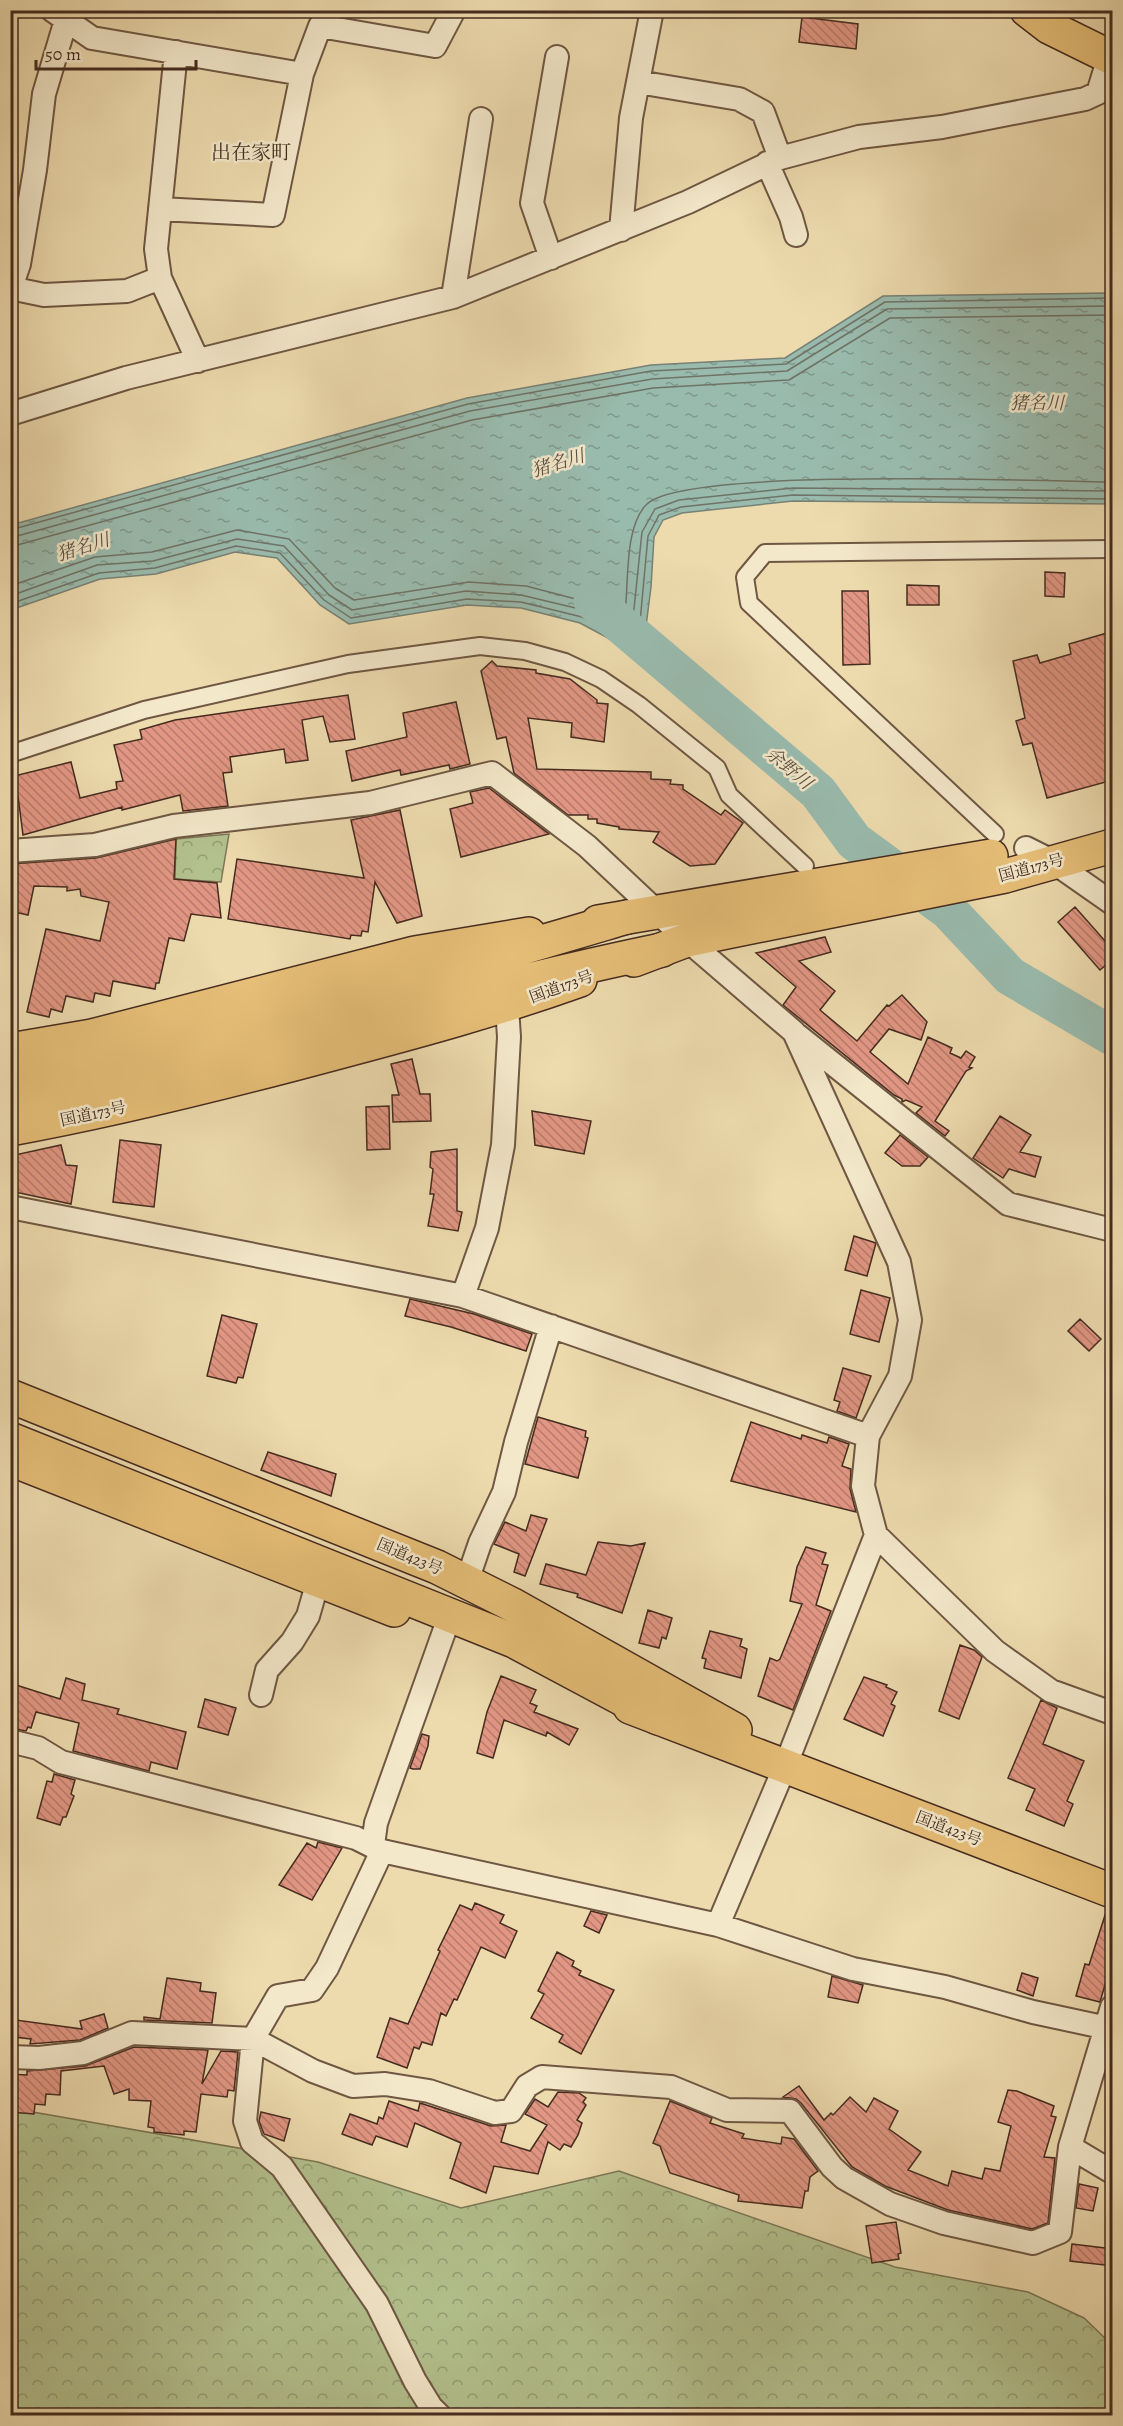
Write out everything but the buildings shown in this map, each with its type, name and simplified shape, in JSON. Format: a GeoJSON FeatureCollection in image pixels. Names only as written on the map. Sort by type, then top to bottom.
{"type":"FeatureCollection","features":[{"type":"Feature","properties":{"kind":"main road"},"geometry":{"type":"LineString","coordinates":[[1027,10],[1049,27],[1111,57]]}},
{"type":"Feature","properties":{"kind":"main road","name":"国道173号"},"geometry":{"type":"LineString","coordinates":[[1039,854],[1113,822]]}},
{"type":"Feature","properties":{"kind":"main road","name":"国道173号"},"geometry":{"type":"LineString","coordinates":[[10,1130],[107,1111],[218,1084],[507,1007],[674,945],[852,893],[997,855],[1039,854],[1113,846]]}},
{"type":"Feature","properties":{"kind":"main road","name":"国道173号"},"geometry":{"type":"LineString","coordinates":[[10,1050],[102,1033],[415,953],[641,915],[852,893]]}},
{"type":"Feature","properties":{"kind":"main road"},"geometry":{"type":"LineString","coordinates":[[10,1105],[150,1077],[224,1043],[422,977],[641,915]]}},
{"type":"Feature","properties":{"kind":"main road"},"geometry":{"type":"LineString","coordinates":[[10,1075],[90,1060],[224,1043],[674,945]]}},
{"type":"Feature","properties":{"kind":"main road","name":"国道423号"},"geometry":{"type":"LineString","coordinates":[[10,1396],[467,1581],[764,1746],[786,1764]]}},
{"type":"Feature","properties":{"kind":"main road"},"geometry":{"type":"LineString","coordinates":[[10,1418],[430,1587],[573,1652],[608,1659]]}},
{"type":"Feature","properties":{"kind":"main road"},"geometry":{"type":"LineString","coordinates":[[10,1439],[188,1508],[514,1641],[658,1718]]}},
{"type":"Feature","properties":{"kind":"main road","name":"国道423号"},"geometry":{"type":"LineString","coordinates":[[10,1458],[445,1629],[658,1718],[786,1764],[1113,1891]]}},
{"type":"Feature","properties":{"kind":"street"},"geometry":{"type":"LineString","coordinates":[[160,209],[273,215],[302,74],[320,26],[343,19],[392,40],[435,46],[454,10]]}},
{"type":"Feature","properties":{"kind":"street"},"geometry":{"type":"LineString","coordinates":[[621,230],[631,118],[652,10]]}},
{"type":"Feature","properties":{"kind":"street"},"geometry":{"type":"LineString","coordinates":[[160,279],[127,291],[44,295],[11,288],[19,264],[35,170],[44,94],[62,13],[92,38],[302,74]]}},
{"type":"Feature","properties":{"kind":"street"},"geometry":{"type":"LineString","coordinates":[[176,52],[156,249],[160,279],[198,361]]}},
{"type":"Feature","properties":{"kind":"street"},"geometry":{"type":"LineString","coordinates":[[551,258],[532,203],[557,57]]}},
{"type":"Feature","properties":{"kind":"street"},"geometry":{"type":"LineString","coordinates":[[10,414],[126,378],[453,297],[688,202],[773,160],[860,137],[942,128],[1085,99],[1098,93],[1111,57]]}},
{"type":"Feature","properties":{"kind":"street"},"geometry":{"type":"LineString","coordinates":[[638,82],[739,99],[763,112],[773,160],[795,235]]}},
{"type":"Feature","properties":{"kind":"street"},"geometry":{"type":"LineString","coordinates":[[453,297],[482,119]]}},
{"type":"Feature","properties":{"kind":"street"},"geometry":{"type":"LineString","coordinates":[[997,855],[749,603],[745,577],[765,554],[1113,549]]}},
{"type":"Feature","properties":{"kind":"street"},"geometry":{"type":"LineString","coordinates":[[10,754],[144,710],[348,664],[480,646],[525,651],[565,662],[592,675],[639,705],[717,768],[729,795],[805,866]]}},
{"type":"Feature","properties":{"kind":"street"},"geometry":{"type":"LineString","coordinates":[[10,851],[94,845],[174,826],[370,803],[492,773],[587,846],[641,915],[674,945],[794,1032],[1008,1204],[1113,1230]]}},
{"type":"Feature","properties":{"kind":"street"},"geometry":{"type":"LineString","coordinates":[[1039,854],[1113,903]]}},
{"type":"Feature","properties":{"kind":"street"},"geometry":{"type":"LineString","coordinates":[[463,1296],[487,1228],[503,1145],[509,1037],[507,1007]]}},
{"type":"Feature","properties":{"kind":"street"},"geometry":{"type":"LineString","coordinates":[[794,1032],[899,1262],[910,1320],[900,1376],[868,1436],[863,1486],[876,1535],[995,1651],[1051,1690],[1113,1713]]}},
{"type":"Feature","properties":{"kind":"street"},"geometry":{"type":"LineString","coordinates":[[10,1207],[463,1296],[868,1436]]}},
{"type":"Feature","properties":{"kind":"street"},"geometry":{"type":"LineString","coordinates":[[467,1581],[480,1543],[504,1492],[516,1442],[551,1326]]}},
{"type":"Feature","properties":{"kind":"street"},"geometry":{"type":"LineString","coordinates":[[718,1925],[786,1764],[876,1535]]}},
{"type":"Feature","properties":{"kind":"street"},"geometry":{"type":"LineString","coordinates":[[261,1695],[267,1671],[292,1642],[308,1616],[318,1581]]}},
{"type":"Feature","properties":{"kind":"street"},"geometry":{"type":"LineString","coordinates":[[440,2415],[431,2407],[415,2381],[377,2304],[282,2167],[252,2142],[245,2121],[253,2038],[278,1996],[312,1990],[327,1968],[378,1848],[376,1823],[445,1629]]}},
{"type":"Feature","properties":{"kind":"street"},"geometry":{"type":"LineString","coordinates":[[10,1741],[38,1748],[61,1762],[311,1826],[378,1848],[718,1925],[853,1969],[945,1987],[1033,2012],[1110,2021],[1070,2147],[1060,2232],[1033,2243],[944,2223],[890,2204],[844,2178],[790,2111],[728,2110],[670,2086],[542,2077],[527,2086],[511,2111],[495,2114],[429,2091],[385,2084],[353,2086],[313,2071],[253,2038],[132,2033],[83,2053],[39,2058],[10,2057]]}},
{"type":"Feature","properties":{"kind":"street"},"geometry":{"type":"LineString","coordinates":[[1070,2147],[1113,2172]]}},
{"type":"Feature","properties":{"kind":"green space"},"geometry":{"type":"Polygon","coordinates":[[[229,834],[221,882],[175,879],[176,839],[229,834]]]}},
{"type":"Feature","properties":{"kind":"green space"},"geometry":{"type":"Polygon","coordinates":[[[10,2108],[318,2162],[461,2208],[619,2171],[895,2267],[1028,2292],[1084,2318],[1112,2345],[1112,2415],[11,2415],[10,2108]]]}},
{"type":"Feature","properties":{"kind":"water","name":"猪名川"},"geometry":{"type":"Polygon","coordinates":[[[1112,293],[1112,504],[793,501],[682,513],[663,520],[654,537],[646,626],[623,646],[580,623],[521,608],[467,605],[349,624],[320,605],[277,558],[235,552],[156,574],[100,579],[11,610],[11,525],[467,398],[651,365],[785,358],[883,296],[1112,293]]]}},
{"type":"Feature","properties":{"kind":"waterway","name":"余野川"},"geometry":{"type":"LineString","coordinates":[[593,601],[818,792],[854,841],[948,910],[1010,976],[1112,1036]]}},
{"type":"Feature","properties":{"kind":"district","name":"出在家町"},"geometry":{"type":"Point","coordinates":[251,152]}}]}
